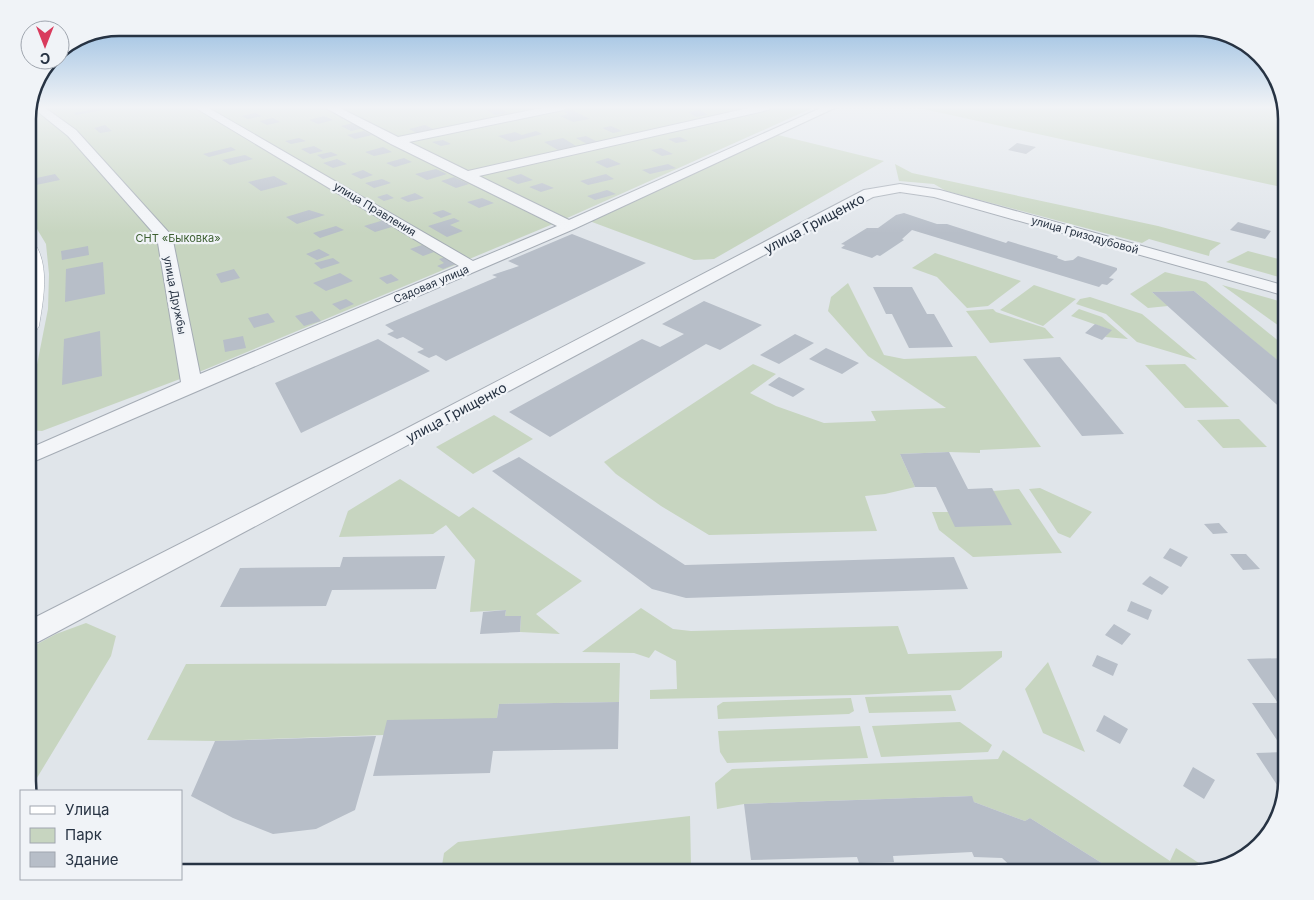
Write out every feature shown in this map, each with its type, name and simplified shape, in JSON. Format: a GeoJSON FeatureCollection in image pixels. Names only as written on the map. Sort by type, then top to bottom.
{"type":"FeatureCollection","features":[{"type":"Feature","properties":{"kind":"street","name":"улица Дружбы"},"geometry":{"type":"LineString","coordinates":[[86,149],[164,236],[192,385]]}},
{"type":"Feature","properties":{"kind":"street","name":"улица Правления"},"geometry":{"type":"LineString","coordinates":[[271,149],[472,267]]}},
{"type":"Feature","properties":{"kind":"street"},"geometry":{"type":"LineString","coordinates":[[413,149],[569,226]]}},
{"type":"Feature","properties":{"kind":"street"},"geometry":{"type":"LineString","coordinates":[[466,175],[575,149]]}},
{"type":"Feature","properties":{"kind":"street","name":"Садовая улица"},"geometry":{"type":"LineString","coordinates":[[36,453],[192,385],[569,226],[739,149]]}},
{"type":"Feature","properties":{"kind":"street","name":"улица Гризодубовой"},"geometry":{"type":"LineString","coordinates":[[883,190],[900,188],[935,194],[1278,288]]}},
{"type":"Feature","properties":{"kind":"street","name":"улица Грищенко"},"geometry":{"type":"LineString","coordinates":[[36,630],[402,440],[869,193],[883,190]]}},
{"type":"Feature","properties":{"kind":"green space","name":"СНТ «Быковка»"},"geometry":{"type":"Polygon","coordinates":[[[36,149],[721,149],[565,219],[204,370],[42,431],[36,431],[36,370],[48,309],[49,274],[46,244],[36,227],[36,149]]]}},
{"type":"Feature","properties":{"kind":"green space"},"geometry":{"type":"Polygon","coordinates":[[[740,149],[835,149],[884,161],[714,259],[694,260],[584,219],[740,149]]]}},
{"type":"Feature","properties":{"kind":"green space"},"geometry":{"type":"Polygon","coordinates":[[[1107,149],[1278,149],[1278,186],[1107,149]]]}},
{"type":"Feature","properties":{"kind":"green space"},"geometry":{"type":"Polygon","coordinates":[[[895,164],[912,173],[1158,226],[1221,243],[1210,251],[1209,256],[1149,239],[1142,243],[946,191],[934,184],[899,181],[895,164]]]}},
{"type":"Feature","properties":{"kind":"green space"},"geometry":{"type":"Polygon","coordinates":[[[1248,251],[1278,259],[1278,277],[1226,262],[1248,251]]]}},
{"type":"Feature","properties":{"kind":"green space"},"geometry":{"type":"Polygon","coordinates":[[[935,253],[1021,281],[988,306],[967,308],[937,277],[912,268],[935,253]]]}},
{"type":"Feature","properties":{"kind":"green space"},"geometry":{"type":"Polygon","coordinates":[[[1165,272],[1206,282],[1278,340],[1278,361],[1194,291],[1152,292],[1168,306],[1148,308],[1130,294],[1165,272]]]}},
{"type":"Feature","properties":{"kind":"green space"},"geometry":{"type":"Polygon","coordinates":[[[848,283],[884,355],[904,359],[976,356],[1041,447],[980,450],[980,453],[900,454],[915,487],[885,494],[865,496],[877,531],[709,535],[661,506],[616,474],[604,462],[753,364],[776,374],[750,393],[776,406],[824,423],[876,421],[871,411],[946,408],[868,356],[828,311],[831,297],[848,283]]]}},
{"type":"Feature","properties":{"kind":"green space"},"geometry":{"type":"Polygon","coordinates":[[[1034,285],[1076,299],[1043,326],[1000,310],[1034,285]]]}},
{"type":"Feature","properties":{"kind":"green space"},"geometry":{"type":"Polygon","coordinates":[[[1222,285],[1278,301],[1278,325],[1222,285]]]}},
{"type":"Feature","properties":{"kind":"green space"},"geometry":{"type":"Polygon","coordinates":[[[1090,297],[1142,314],[1197,360],[1137,342],[1106,314],[1076,304],[1080,299],[1090,297]]]}},
{"type":"Feature","properties":{"kind":"green space"},"geometry":{"type":"Polygon","coordinates":[[[993,309],[996,312],[1045,328],[1054,338],[990,343],[966,311],[993,309]]]}},
{"type":"Feature","properties":{"kind":"green space"},"geometry":{"type":"Polygon","coordinates":[[[1079,309],[1102,317],[1128,339],[1105,337],[1111,330],[1071,316],[1079,309]]]}},
{"type":"Feature","properties":{"kind":"green space"},"geometry":{"type":"Polygon","coordinates":[[[1185,364],[1229,407],[1185,408],[1145,365],[1185,364]]]}},
{"type":"Feature","properties":{"kind":"green space"},"geometry":{"type":"Polygon","coordinates":[[[494,415],[533,439],[473,474],[436,447],[494,415]]]}},
{"type":"Feature","properties":{"kind":"green space"},"geometry":{"type":"Polygon","coordinates":[[[1239,419],[1267,447],[1223,448],[1197,420],[1239,419]]]}},
{"type":"Feature","properties":{"kind":"green space"},"geometry":{"type":"Polygon","coordinates":[[[400,479],[459,517],[473,507],[582,581],[536,614],[560,634],[520,632],[521,616],[505,616],[506,610],[470,612],[475,560],[446,525],[433,534],[339,537],[348,511],[400,479]]]}},
{"type":"Feature","properties":{"kind":"green space"},"geometry":{"type":"Polygon","coordinates":[[[1040,488],[1092,512],[1070,538],[1058,533],[1029,489],[1040,488]]]}},
{"type":"Feature","properties":{"kind":"green space"},"geometry":{"type":"Polygon","coordinates":[[[1019,489],[1062,553],[973,557],[939,530],[932,512],[948,512],[1011,525],[993,491],[1019,489]]]}},
{"type":"Feature","properties":{"kind":"green space"},"geometry":{"type":"Polygon","coordinates":[[[641,608],[673,629],[691,631],[898,626],[908,654],[1002,651],[1002,657],[960,690],[857,695],[650,699],[650,690],[677,689],[676,661],[655,650],[649,658],[634,653],[582,652],[641,608]]]}},
{"type":"Feature","properties":{"kind":"green space"},"geometry":{"type":"Polygon","coordinates":[[[86,623],[116,636],[111,656],[36,779],[36,645],[56,634],[86,623]]]}},
{"type":"Feature","properties":{"kind":"green space"},"geometry":{"type":"Polygon","coordinates":[[[1048,662],[1085,752],[1043,733],[1025,689],[1048,662]]]}},
{"type":"Feature","properties":{"kind":"green space"},"geometry":{"type":"Polygon","coordinates":[[[620,663],[619,702],[499,704],[497,718],[383,735],[215,741],[147,740],[186,664],[620,663]]]}},
{"type":"Feature","properties":{"kind":"green space"},"geometry":{"type":"Polygon","coordinates":[[[951,695],[956,711],[869,713],[865,697],[951,695]]]}},
{"type":"Feature","properties":{"kind":"green space"},"geometry":{"type":"Polygon","coordinates":[[[851,698],[854,711],[849,714],[718,719],[717,706],[723,702],[851,698]]]}},
{"type":"Feature","properties":{"kind":"green space"},"geometry":{"type":"Polygon","coordinates":[[[960,722],[992,745],[988,752],[881,757],[872,726],[960,722]]]}},
{"type":"Feature","properties":{"kind":"green space"},"geometry":{"type":"Polygon","coordinates":[[[860,726],[868,758],[727,763],[720,752],[718,731],[860,726]]]}},
{"type":"Feature","properties":{"kind":"green space"},"geometry":{"type":"Polygon","coordinates":[[[1003,750],[1170,861],[1176,848],[1200,864],[1103,864],[1030,818],[1025,821],[974,802],[971,796],[744,804],[717,809],[715,783],[732,769],[998,759],[1003,750]]]}},
{"type":"Feature","properties":{"kind":"green space"},"geometry":{"type":"Polygon","coordinates":[[[690,816],[691,864],[442,864],[444,853],[458,842],[690,816]]]}},
{"type":"Feature","properties":{"kind":"building"},"geometry":{"type":"Polygon","coordinates":[[[223,149],[236,150],[209,157],[203,154],[223,149]]]}},
{"type":"Feature","properties":{"kind":"building"},"geometry":{"type":"Polygon","coordinates":[[[301,149],[319,149],[323,151],[310,154],[301,149]]]}},
{"type":"Feature","properties":{"kind":"building"},"geometry":{"type":"Polygon","coordinates":[[[387,149],[392,152],[374,156],[365,152],[387,149]]]}},
{"type":"Feature","properties":{"kind":"building"},"geometry":{"type":"Polygon","coordinates":[[[663,149],[673,154],[662,156],[651,150],[663,149]]]}},
{"type":"Feature","properties":{"kind":"building"},"geometry":{"type":"Polygon","coordinates":[[[1009,149],[1033,149],[1026,154],[1008,150],[1009,149]]]}},
{"type":"Feature","properties":{"kind":"building"},"geometry":{"type":"Polygon","coordinates":[[[331,152],[338,155],[323,159],[317,155],[331,152]]]}},
{"type":"Feature","properties":{"kind":"building"},"geometry":{"type":"Polygon","coordinates":[[[245,155],[253,159],[230,165],[222,160],[245,155]]]}},
{"type":"Feature","properties":{"kind":"building"},"geometry":{"type":"Polygon","coordinates":[[[404,158],[412,162],[395,167],[386,163],[404,158]]]}},
{"type":"Feature","properties":{"kind":"building"},"geometry":{"type":"Polygon","coordinates":[[[608,158],[621,164],[607,168],[595,162],[608,158]]]}},
{"type":"Feature","properties":{"kind":"building"},"geometry":{"type":"Polygon","coordinates":[[[337,159],[347,164],[333,168],[323,163],[337,159]]]}},
{"type":"Feature","properties":{"kind":"building"},"geometry":{"type":"Polygon","coordinates":[[[668,164],[676,168],[650,174],[642,170],[668,164]]]}},
{"type":"Feature","properties":{"kind":"building"},"geometry":{"type":"Polygon","coordinates":[[[436,169],[447,174],[427,180],[415,174],[436,169]]]}},
{"type":"Feature","properties":{"kind":"building"},"geometry":{"type":"Polygon","coordinates":[[[363,170],[373,175],[361,179],[351,174],[363,170]]]}},
{"type":"Feature","properties":{"kind":"building"},"geometry":{"type":"Polygon","coordinates":[[[55,174],[60,180],[36,185],[36,178],[55,174]]]}},
{"type":"Feature","properties":{"kind":"building"},"geometry":{"type":"Polygon","coordinates":[[[521,174],[533,180],[518,184],[506,178],[521,174]]]}},
{"type":"Feature","properties":{"kind":"building"},"geometry":{"type":"Polygon","coordinates":[[[606,174],[614,179],[588,185],[580,181],[606,174]]]}},
{"type":"Feature","properties":{"kind":"building"},"geometry":{"type":"Polygon","coordinates":[[[274,176],[288,184],[261,191],[248,182],[274,176]]]}},
{"type":"Feature","properties":{"kind":"building"},"geometry":{"type":"Polygon","coordinates":[[[454,177],[469,184],[456,188],[441,181],[454,177]]]}},
{"type":"Feature","properties":{"kind":"building"},"geometry":{"type":"Polygon","coordinates":[[[382,179],[391,183],[374,188],[365,183],[382,179]]]}},
{"type":"Feature","properties":{"kind":"building"},"geometry":{"type":"Polygon","coordinates":[[[542,183],[554,188],[541,192],[529,187],[542,183]]]}},
{"type":"Feature","properties":{"kind":"building"},"geometry":{"type":"Polygon","coordinates":[[[607,190],[616,194],[595,200],[587,196],[607,190]]]}},
{"type":"Feature","properties":{"kind":"building"},"geometry":{"type":"Polygon","coordinates":[[[415,193],[424,198],[408,202],[400,198],[415,193]]]}},
{"type":"Feature","properties":{"kind":"building"},"geometry":{"type":"Polygon","coordinates":[[[387,194],[394,198],[384,201],[377,197],[387,194]]]}},
{"type":"Feature","properties":{"kind":"building"},"geometry":{"type":"Polygon","coordinates":[[[482,198],[494,203],[479,208],[467,202],[482,198]]]}},
{"type":"Feature","properties":{"kind":"building"},"geometry":{"type":"Polygon","coordinates":[[[309,210],[325,215],[297,224],[286,217],[309,210]]]}},
{"type":"Feature","properties":{"kind":"building"},"geometry":{"type":"Polygon","coordinates":[[[443,210],[452,214],[441,218],[432,213],[443,210]]]}},
{"type":"Feature","properties":{"kind":"building"},"geometry":{"type":"Polygon","coordinates":[[[904,213],[937,224],[947,224],[1006,243],[1008,241],[1058,256],[1057,258],[1065,261],[1073,260],[1078,256],[1117,268],[1117,270],[1109,278],[1114,279],[1107,285],[1102,284],[1099,287],[912,230],[902,239],[904,240],[880,256],[877,255],[872,258],[841,248],[845,245],[841,244],[867,228],[878,228],[896,215],[904,213]]]}},
{"type":"Feature","properties":{"kind":"building"},"geometry":{"type":"Polygon","coordinates":[[[454,218],[460,221],[450,225],[463,231],[447,237],[428,226],[454,218]]]}},
{"type":"Feature","properties":{"kind":"building"},"geometry":{"type":"Polygon","coordinates":[[[384,220],[395,226],[375,232],[364,226],[384,220]]]}},
{"type":"Feature","properties":{"kind":"building"},"geometry":{"type":"Polygon","coordinates":[[[1238,222],[1271,231],[1265,239],[1230,230],[1238,222]]]}},
{"type":"Feature","properties":{"kind":"building"},"geometry":{"type":"Polygon","coordinates":[[[336,226],[344,230],[320,238],[313,233],[336,226]]]}},
{"type":"Feature","properties":{"kind":"building"},"geometry":{"type":"Polygon","coordinates":[[[572,234],[646,263],[446,361],[436,355],[429,358],[417,352],[424,349],[403,337],[397,339],[387,334],[394,331],[385,325],[497,277],[492,275],[519,266],[508,261],[572,234]]]}},
{"type":"Feature","properties":{"kind":"building"},"geometry":{"type":"Polygon","coordinates":[[[422,245],[434,252],[423,256],[410,249],[422,245]]]}},
{"type":"Feature","properties":{"kind":"building"},"geometry":{"type":"Polygon","coordinates":[[[88,246],[89,255],[62,260],[61,251],[88,246]]]}},
{"type":"Feature","properties":{"kind":"building"},"geometry":{"type":"Polygon","coordinates":[[[319,249],[330,255],[317,260],[306,254],[319,249]]]}},
{"type":"Feature","properties":{"kind":"building"},"geometry":{"type":"Polygon","coordinates":[[[449,256],[461,262],[443,269],[437,266],[444,263],[439,259],[449,256]]]}},
{"type":"Feature","properties":{"kind":"building"},"geometry":{"type":"Polygon","coordinates":[[[333,258],[340,263],[321,269],[314,263],[333,258]]]}},
{"type":"Feature","properties":{"kind":"building"},"geometry":{"type":"Polygon","coordinates":[[[103,262],[105,294],[65,302],[66,269],[103,262]]]}},
{"type":"Feature","properties":{"kind":"building"},"geometry":{"type":"Polygon","coordinates":[[[234,269],[240,278],[221,283],[216,274],[234,269]]]}},
{"type":"Feature","properties":{"kind":"building"},"geometry":{"type":"Polygon","coordinates":[[[340,273],[353,281],[326,291],[313,283],[340,273]]]}},
{"type":"Feature","properties":{"kind":"building"},"geometry":{"type":"Polygon","coordinates":[[[391,274],[399,280],[387,284],[379,278],[391,274]]]}},
{"type":"Feature","properties":{"kind":"building"},"geometry":{"type":"Polygon","coordinates":[[[873,287],[912,287],[927,314],[934,314],[953,347],[909,348],[892,314],[886,314],[873,287]]]}},
{"type":"Feature","properties":{"kind":"building"},"geometry":{"type":"Polygon","coordinates":[[[1194,291],[1278,360],[1278,406],[1152,292],[1194,291]]]}},
{"type":"Feature","properties":{"kind":"building"},"geometry":{"type":"Polygon","coordinates":[[[346,299],[354,304],[340,310],[332,304],[346,299]]]}},
{"type":"Feature","properties":{"kind":"building"},"geometry":{"type":"Polygon","coordinates":[[[704,301],[762,325],[720,350],[706,344],[550,437],[509,412],[642,339],[660,347],[684,334],[662,324],[704,301]]]}},
{"type":"Feature","properties":{"kind":"building"},"geometry":{"type":"Polygon","coordinates":[[[312,311],[321,321],[304,326],[295,316],[312,311]]]}},
{"type":"Feature","properties":{"kind":"building"},"geometry":{"type":"Polygon","coordinates":[[[268,313],[275,322],[254,328],[248,318],[268,313]]]}},
{"type":"Feature","properties":{"kind":"building"},"geometry":{"type":"Polygon","coordinates":[[[1095,324],[1112,330],[1102,340],[1085,333],[1095,324]]]}},
{"type":"Feature","properties":{"kind":"building"},"geometry":{"type":"Polygon","coordinates":[[[100,331],[102,376],[62,385],[64,339],[100,331]]]}},
{"type":"Feature","properties":{"kind":"building"},"geometry":{"type":"Polygon","coordinates":[[[795,334],[814,343],[779,364],[760,355],[795,334]]]}},
{"type":"Feature","properties":{"kind":"building"},"geometry":{"type":"Polygon","coordinates":[[[243,336],[246,348],[225,352],[223,340],[243,336]]]}},
{"type":"Feature","properties":{"kind":"building"},"geometry":{"type":"Polygon","coordinates":[[[378,339],[430,371],[301,433],[275,383],[378,339]]]}},
{"type":"Feature","properties":{"kind":"building"},"geometry":{"type":"Polygon","coordinates":[[[826,348],[859,363],[842,374],[809,359],[826,348]]]}},
{"type":"Feature","properties":{"kind":"building"},"geometry":{"type":"Polygon","coordinates":[[[1060,357],[1124,434],[1082,436],[1023,359],[1060,357]]]}},
{"type":"Feature","properties":{"kind":"building"},"geometry":{"type":"Polygon","coordinates":[[[779,377],[805,389],[793,397],[768,385],[779,377]]]}},
{"type":"Feature","properties":{"kind":"building"},"geometry":{"type":"Polygon","coordinates":[[[949,452],[968,489],[992,488],[1012,525],[955,527],[936,487],[915,487],[900,454],[949,452]]]}},
{"type":"Feature","properties":{"kind":"building"},"geometry":{"type":"Polygon","coordinates":[[[519,457],[685,565],[954,557],[968,589],[686,598],[652,589],[492,471],[519,457]]]}},
{"type":"Feature","properties":{"kind":"building"},"geometry":{"type":"Polygon","coordinates":[[[1219,523],[1228,533],[1213,534],[1204,524],[1219,523]]]}},
{"type":"Feature","properties":{"kind":"building"},"geometry":{"type":"Polygon","coordinates":[[[1170,548],[1188,557],[1181,567],[1163,558],[1170,548]]]}},
{"type":"Feature","properties":{"kind":"building"},"geometry":{"type":"Polygon","coordinates":[[[1230,554],[1246,554],[1260,569],[1243,570],[1230,554]]]}},
{"type":"Feature","properties":{"kind":"building"},"geometry":{"type":"Polygon","coordinates":[[[445,556],[436,589],[332,590],[326,606],[220,607],[240,568],[340,567],[343,557],[445,556]]]}},
{"type":"Feature","properties":{"kind":"building"},"geometry":{"type":"Polygon","coordinates":[[[1150,576],[1169,587],[1162,595],[1142,584],[1150,576]]]}},
{"type":"Feature","properties":{"kind":"building"},"geometry":{"type":"Polygon","coordinates":[[[1131,601],[1152,610],[1148,620],[1127,611],[1131,601]]]}},
{"type":"Feature","properties":{"kind":"building"},"geometry":{"type":"Polygon","coordinates":[[[506,610],[505,616],[521,616],[520,632],[480,634],[483,612],[506,610]]]}},
{"type":"Feature","properties":{"kind":"building"},"geometry":{"type":"Polygon","coordinates":[[[1114,624],[1131,634],[1122,645],[1105,635],[1114,624]]]}},
{"type":"Feature","properties":{"kind":"building"},"geometry":{"type":"Polygon","coordinates":[[[1097,655],[1118,664],[1113,676],[1092,666],[1097,655]]]}},
{"type":"Feature","properties":{"kind":"building"},"geometry":{"type":"Polygon","coordinates":[[[1278,658],[1278,703],[1247,659],[1278,658]]]}},
{"type":"Feature","properties":{"kind":"building"},"geometry":{"type":"Polygon","coordinates":[[[619,702],[618,749],[493,751],[490,773],[373,776],[387,720],[497,718],[499,704],[619,702]]]}},
{"type":"Feature","properties":{"kind":"building"},"geometry":{"type":"Polygon","coordinates":[[[1252,703],[1278,703],[1278,742],[1252,703]]]}},
{"type":"Feature","properties":{"kind":"building"},"geometry":{"type":"Polygon","coordinates":[[[1104,715],[1128,729],[1120,744],[1096,731],[1104,715]]]}},
{"type":"Feature","properties":{"kind":"building"},"geometry":{"type":"Polygon","coordinates":[[[376,736],[355,810],[316,829],[273,834],[233,818],[191,796],[215,741],[376,736]]]}},
{"type":"Feature","properties":{"kind":"building"},"geometry":{"type":"Polygon","coordinates":[[[1278,752],[1278,786],[1256,753],[1278,752]]]}},
{"type":"Feature","properties":{"kind":"building"},"geometry":{"type":"Polygon","coordinates":[[[1193,767],[1215,780],[1204,799],[1183,786],[1193,767]]]}},
{"type":"Feature","properties":{"kind":"building"},"geometry":{"type":"Polygon","coordinates":[[[972,796],[974,802],[1025,821],[1030,818],[1103,864],[1008,864],[1002,858],[974,857],[972,852],[893,856],[894,862],[859,863],[857,857],[751,860],[744,804],[972,796]]]}}]}
